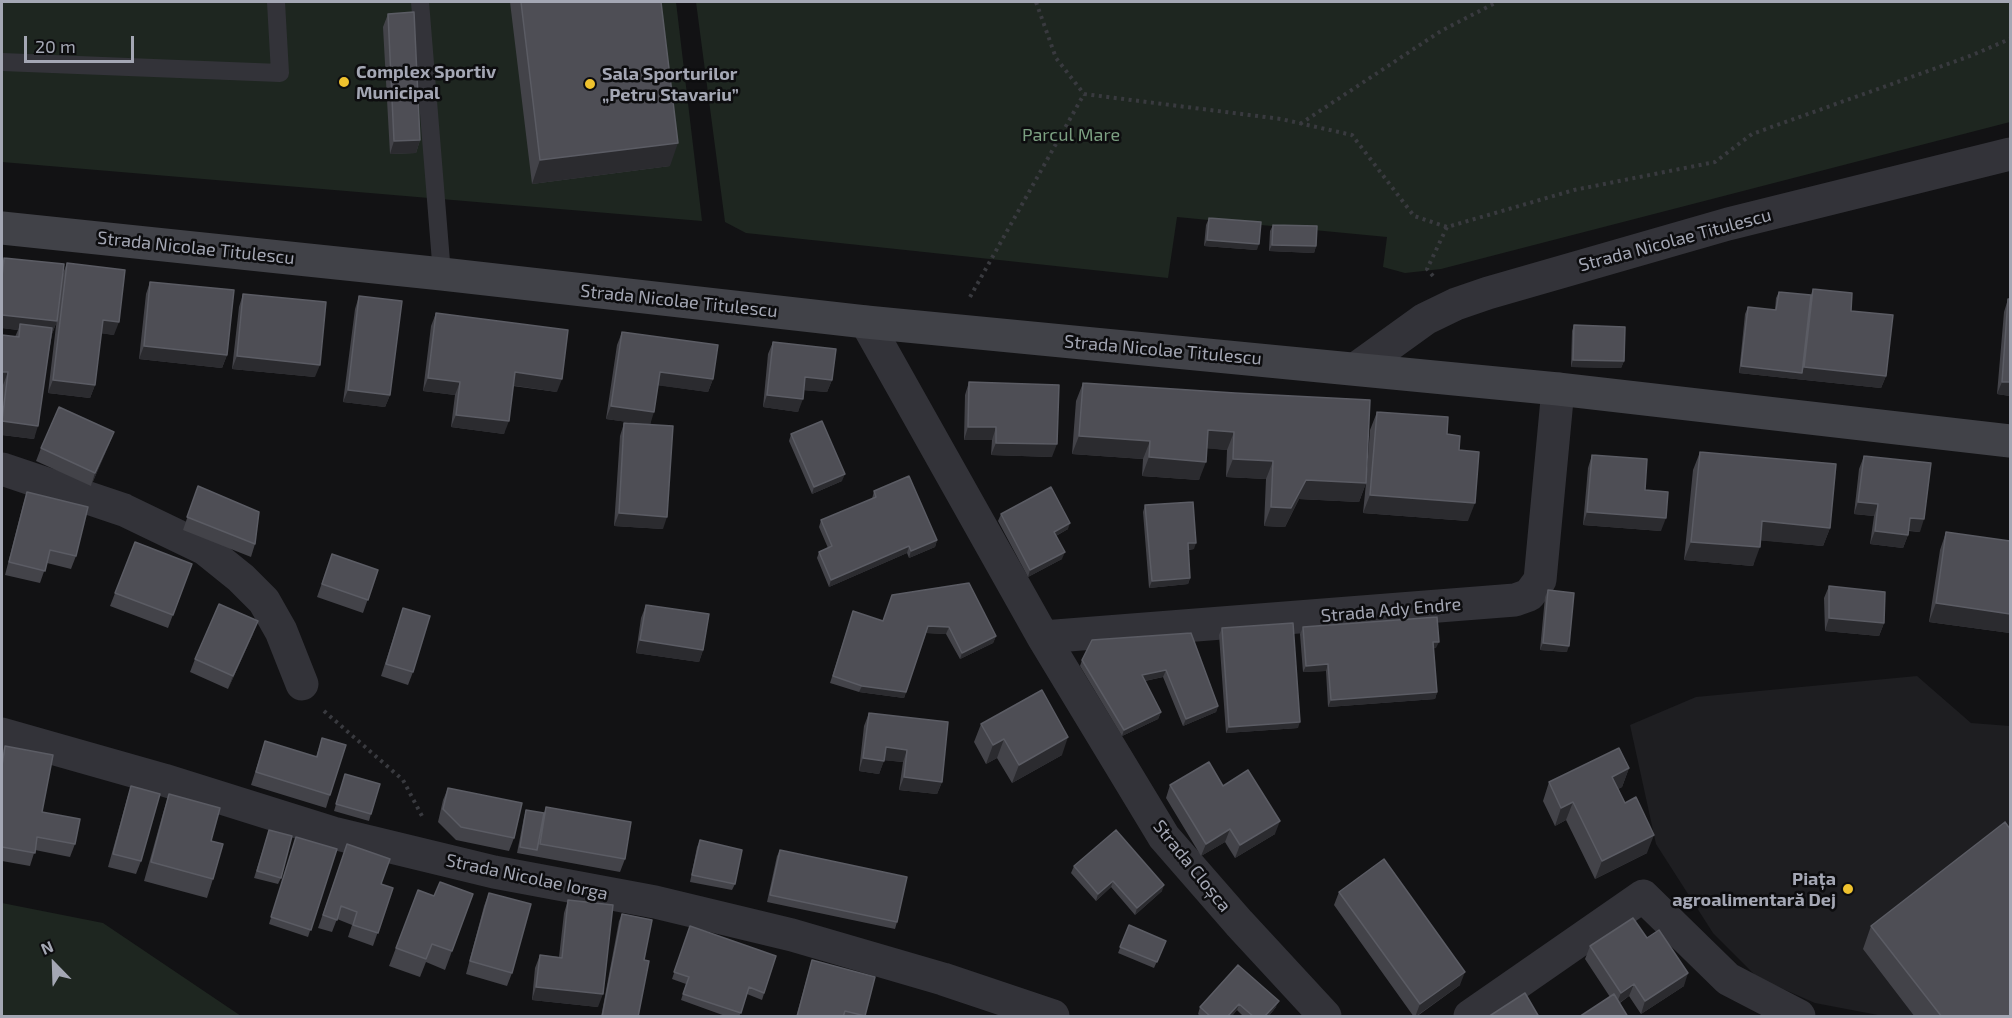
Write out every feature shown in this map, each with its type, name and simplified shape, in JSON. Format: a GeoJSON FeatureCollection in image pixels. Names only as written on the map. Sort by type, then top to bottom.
{"type":"FeatureCollection","features":[{"type":"Feature","properties":{"kind":"main road","name":"Strada Nicolae Titulescu"},"geometry":{"type":"LineString","coordinates":[[2,228],[442,274],[866,322],[1558,388],[2010,441]]}},
{"type":"Feature","properties":{"kind":"street","name":"Strada Nicolae Titulescu"},"geometry":{"type":"LineString","coordinates":[[1357,369],[1425,320],[1456,304],[1488,292],[1728,224],[2010,154]]}},
{"type":"Feature","properties":{"kind":"street","name":"Strada Cloșca"},"geometry":{"type":"LineString","coordinates":[[866,322],[1043,637],[1164,837],[1325,1017]]}},
{"type":"Feature","properties":{"kind":"street","name":"Strada Ady Endre"},"geometry":{"type":"LineString","coordinates":[[1043,637],[1515,600],[1528,595],[1540,580],[1558,388]]}},
{"type":"Feature","properties":{"kind":"street"},"geometry":{"type":"LineString","coordinates":[[2,468],[124,510],[205,549],[241,578],[264,601],[281,631],[302,684]]}},
{"type":"Feature","properties":{"kind":"street","name":"Strada Nicolae Iorga"},"geometry":{"type":"LineString","coordinates":[[2,734],[164,780],[333,833],[494,872],[655,902],[792,935],[943,979],[1053,1017]]}},
{"type":"Feature","properties":{"kind":"street"},"geometry":{"type":"LineString","coordinates":[[1470,1017],[1643,896],[1728,979],[1799,1017]]}},
{"type":"Feature","properties":{"kind":"lane"},"geometry":{"type":"LineString","coordinates":[[2,62],[280,73],[276,2]]}},
{"type":"Feature","properties":{"kind":"lane"},"geometry":{"type":"LineString","coordinates":[[420,2],[442,274]]}},
{"type":"Feature","properties":{"kind":"path"},"geometry":{"type":"LineString","coordinates":[[1036,2],[1056,57],[1084,94],[1281,119],[1352,135],[1414,216],[1447,227],[1574,190],[1715,162],[1752,134],[1970,56],[2010,39]]}},
{"type":"Feature","properties":{"kind":"path"},"geometry":{"type":"LineString","coordinates":[[1300,124],[1441,31],[1497,2]]}},
{"type":"Feature","properties":{"kind":"path"},"geometry":{"type":"LineString","coordinates":[[951,330],[1084,94]]}},
{"type":"Feature","properties":{"kind":"path"},"geometry":{"type":"LineString","coordinates":[[1447,227],[1426,269],[1456,304]]}},
{"type":"Feature","properties":{"kind":"path"},"geometry":{"type":"LineString","coordinates":[[302,684],[327,716],[403,780],[447,861]]}},
{"type":"Feature","properties":{"kind":"shaded area","name":"Piața agroalimentară Dej"},"geometry":{"type":"Polygon","coordinates":[[[1917,676],[1971,723],[2010,726],[2010,1016],[1883,1016],[1815,1003],[1758,978],[1713,933],[1656,844],[1630,725],[1696,697],[1917,676]]]}},
{"type":"Feature","properties":{"kind":"green space","name":"Complex Sportiv Municipal"},"geometry":{"type":"Polygon","coordinates":[[[2,2],[676,2],[702,221],[2,162],[2,2]]]}},
{"type":"Feature","properties":{"kind":"green space","name":"Parcul Mare"},"geometry":{"type":"Polygon","coordinates":[[[696,2],[2010,2],[2010,122],[1441,269],[1405,273],[1383,267],[1387,237],[1177,217],[1168,278],[746,233],[725,222],[696,2]]]}},
{"type":"Feature","properties":{"kind":"green space"},"geometry":{"type":"Polygon","coordinates":[[[2,903],[103,923],[241,1016],[2,1016],[2,903]]]}},
{"type":"Feature","properties":{"kind":"building","name":"Sala Sporturilor „Petru Stavariu”"},"geometry":{"type":"Polygon","coordinates":[[[521,2],[661,2],[678,143],[540,160],[521,2]]]}},
{"type":"Feature","properties":{"kind":"building"},"geometry":{"type":"Polygon","coordinates":[[[414,12],[420,140],[394,141],[388,14],[414,12]]]}},
{"type":"Feature","properties":{"kind":"building"},"geometry":{"type":"Polygon","coordinates":[[[1209,218],[1261,222],[1259,244],[1207,240],[1209,218]]]}},
{"type":"Feature","properties":{"kind":"building"},"geometry":{"type":"Polygon","coordinates":[[[1273,225],[1317,226],[1316,246],[1272,245],[1273,225]]]}},
{"type":"Feature","properties":{"kind":"building"},"geometry":{"type":"Polygon","coordinates":[[[4,258],[64,264],[57,321],[2,315],[4,258]]]}},
{"type":"Feature","properties":{"kind":"building"},"geometry":{"type":"Polygon","coordinates":[[[67,263],[125,270],[119,322],[103,320],[95,385],[53,380],[67,263]]]}},
{"type":"Feature","properties":{"kind":"building"},"geometry":{"type":"Polygon","coordinates":[[[150,282],[234,290],[227,355],[144,346],[150,282]]]}},
{"type":"Feature","properties":{"kind":"building"},"geometry":{"type":"Polygon","coordinates":[[[1813,289],[1852,293],[1851,311],[1893,315],[1886,376],[1804,367],[1813,289]]]}},
{"type":"Feature","properties":{"kind":"building"},"geometry":{"type":"Polygon","coordinates":[[[1779,292],[1811,295],[1802,373],[1741,366],[1748,307],[1776,310],[1779,292]]]}},
{"type":"Feature","properties":{"kind":"building"},"geometry":{"type":"Polygon","coordinates":[[[243,294],[326,302],[320,365],[237,356],[243,294]]]}},
{"type":"Feature","properties":{"kind":"building"},"geometry":{"type":"Polygon","coordinates":[[[359,296],[402,301],[390,395],[348,390],[359,296]]]}},
{"type":"Feature","properties":{"kind":"building"},"geometry":{"type":"Polygon","coordinates":[[[2008,299],[2010,299],[2010,382],[2002,382],[2008,299]]]}},
{"type":"Feature","properties":{"kind":"building"},"geometry":{"type":"Polygon","coordinates":[[[436,313],[568,330],[562,379],[515,372],[509,421],[456,415],[460,382],[428,378],[436,313]]]}},
{"type":"Feature","properties":{"kind":"building"},"geometry":{"type":"Polygon","coordinates":[[[20,324],[52,328],[38,426],[2,421],[8,372],[2,372],[2,335],[19,337],[20,324]]]}},
{"type":"Feature","properties":{"kind":"building"},"geometry":{"type":"Polygon","coordinates":[[[1574,325],[1625,327],[1624,361],[1573,360],[1574,325]]]}},
{"type":"Feature","properties":{"kind":"building"},"geometry":{"type":"Polygon","coordinates":[[[622,332],[718,345],[713,379],[660,372],[654,412],[611,406],[622,332]]]}},
{"type":"Feature","properties":{"kind":"building"},"geometry":{"type":"Polygon","coordinates":[[[773,342],[836,349],[832,380],[805,377],[803,399],[767,395],[773,342]]]}},
{"type":"Feature","properties":{"kind":"building"},"geometry":{"type":"Polygon","coordinates":[[[969,382],[1059,385],[1057,444],[996,443],[996,427],[968,427],[969,382]]]}},
{"type":"Feature","properties":{"kind":"building"},"geometry":{"type":"Polygon","coordinates":[[[1083,383],[1370,400],[1366,483],[1306,480],[1291,508],[1271,507],[1273,461],[1233,459],[1234,432],[1208,430],[1206,462],[1149,457],[1150,441],[1079,436],[1083,383]]]}},
{"type":"Feature","properties":{"kind":"building"},"geometry":{"type":"Polygon","coordinates":[[[59,407],[114,432],[95,473],[41,448],[59,407]]]}},
{"type":"Feature","properties":{"kind":"building"},"geometry":{"type":"Polygon","coordinates":[[[1377,412],[1448,417],[1447,434],[1460,436],[1459,450],[1479,452],[1475,503],[1370,495],[1377,412]]]}},
{"type":"Feature","properties":{"kind":"building"},"geometry":{"type":"Polygon","coordinates":[[[822,421],[845,474],[814,487],[791,434],[822,421]]]}},
{"type":"Feature","properties":{"kind":"building"},"geometry":{"type":"Polygon","coordinates":[[[624,423],[673,426],[667,517],[619,513],[624,423]]]}},
{"type":"Feature","properties":{"kind":"building"},"geometry":{"type":"Polygon","coordinates":[[[1700,452],[1836,464],[1830,528],[1762,521],[1760,547],[1691,542],[1700,452]]]}},
{"type":"Feature","properties":{"kind":"building"},"geometry":{"type":"Polygon","coordinates":[[[1592,455],[1647,459],[1645,490],[1668,492],[1666,518],[1587,512],[1592,455]]]}},
{"type":"Feature","properties":{"kind":"building"},"geometry":{"type":"Polygon","coordinates":[[[1864,456],[1931,463],[1924,519],[1910,518],[1908,535],[1875,531],[1878,504],[1858,502],[1864,456]]]}},
{"type":"Feature","properties":{"kind":"building"},"geometry":{"type":"Polygon","coordinates":[[[909,476],[937,540],[911,551],[909,546],[831,580],[819,552],[832,546],[821,520],[876,497],[874,491],[909,476]]]}},
{"type":"Feature","properties":{"kind":"building"},"geometry":{"type":"Polygon","coordinates":[[[198,486],[259,512],[255,544],[187,517],[198,486]]]}},
{"type":"Feature","properties":{"kind":"building"},"geometry":{"type":"Polygon","coordinates":[[[1051,487],[1070,523],[1054,532],[1065,552],[1030,570],[1001,514],[1051,487]]]}},
{"type":"Feature","properties":{"kind":"building"},"geometry":{"type":"Polygon","coordinates":[[[27,492],[88,507],[76,556],[50,550],[45,571],[9,562],[27,492]]]}},
{"type":"Feature","properties":{"kind":"building"},"geometry":{"type":"Polygon","coordinates":[[[1193,502],[1196,543],[1188,543],[1190,578],[1152,581],[1145,505],[1193,502]]]}},
{"type":"Feature","properties":{"kind":"building"},"geometry":{"type":"Polygon","coordinates":[[[1946,532],[2010,541],[2010,614],[1936,603],[1946,532]]]}},
{"type":"Feature","properties":{"kind":"building"},"geometry":{"type":"Polygon","coordinates":[[[135,542],[192,564],[173,615],[115,593],[135,542]]]}},
{"type":"Feature","properties":{"kind":"building"},"geometry":{"type":"Polygon","coordinates":[[[332,554],[378,570],[368,600],[322,584],[332,554]]]}},
{"type":"Feature","properties":{"kind":"building"},"geometry":{"type":"Polygon","coordinates":[[[969,583],[996,636],[962,653],[949,627],[928,626],[906,692],[862,686],[833,676],[853,611],[883,621],[892,595],[969,583]]]}},
{"type":"Feature","properties":{"kind":"building"},"geometry":{"type":"Polygon","coordinates":[[[1829,586],[1885,592],[1884,623],[1829,618],[1829,586]]]}},
{"type":"Feature","properties":{"kind":"building"},"geometry":{"type":"Polygon","coordinates":[[[1548,590],[1574,593],[1569,646],[1543,643],[1548,590]]]}},
{"type":"Feature","properties":{"kind":"building"},"geometry":{"type":"Polygon","coordinates":[[[219,604],[258,621],[233,676],[195,659],[219,604]]]}},
{"type":"Feature","properties":{"kind":"building"},"geometry":{"type":"Polygon","coordinates":[[[646,605],[709,614],[703,650],[640,640],[646,605]]]}},
{"type":"Feature","properties":{"kind":"building"},"geometry":{"type":"Polygon","coordinates":[[[403,608],[430,616],[413,672],[386,664],[403,608]]]}},
{"type":"Feature","properties":{"kind":"building"},"geometry":{"type":"Polygon","coordinates":[[[1437,617],[1439,642],[1433,642],[1437,692],[1331,700],[1328,664],[1306,666],[1303,627],[1437,617]]]}},
{"type":"Feature","properties":{"kind":"building"},"geometry":{"type":"Polygon","coordinates":[[[1293,623],[1300,722],[1229,727],[1222,628],[1293,623]]]}},
{"type":"Feature","properties":{"kind":"building"},"geometry":{"type":"Polygon","coordinates":[[[1191,633],[1218,706],[1186,719],[1166,670],[1142,675],[1161,712],[1124,730],[1082,660],[1092,640],[1191,633]]]}},
{"type":"Feature","properties":{"kind":"building"},"geometry":{"type":"Polygon","coordinates":[[[1042,690],[1068,737],[1019,765],[1004,739],[993,745],[981,724],[1042,690]]]}},
{"type":"Feature","properties":{"kind":"building"},"geometry":{"type":"Polygon","coordinates":[[[869,713],[948,722],[942,782],[904,777],[907,750],[886,747],[884,761],[863,758],[869,713]]]}},
{"type":"Feature","properties":{"kind":"building"},"geometry":{"type":"Polygon","coordinates":[[[322,738],[346,745],[330,795],[256,772],[265,741],[317,757],[322,738]]]}},
{"type":"Feature","properties":{"kind":"building"},"geometry":{"type":"Polygon","coordinates":[[[5,746],[53,755],[42,812],[80,819],[75,844],[37,837],[35,853],[2,847],[2,766],[5,746]]]}},
{"type":"Feature","properties":{"kind":"building"},"geometry":{"type":"Polygon","coordinates":[[[1619,748],[1629,768],[1612,777],[1625,803],[1636,797],[1654,835],[1602,861],[1573,802],[1561,808],[1549,782],[1619,748]]]}},
{"type":"Feature","properties":{"kind":"building"},"geometry":{"type":"Polygon","coordinates":[[[1209,762],[1223,786],[1248,770],[1280,821],[1240,845],[1230,829],[1206,844],[1170,785],[1209,762]]]}},
{"type":"Feature","properties":{"kind":"building"},"geometry":{"type":"Polygon","coordinates":[[[345,774],[380,784],[371,814],[336,804],[345,774]]]}},
{"type":"Feature","properties":{"kind":"building"},"geometry":{"type":"Polygon","coordinates":[[[131,786],[160,794],[141,861],[113,854],[131,786]]]}},
{"type":"Feature","properties":{"kind":"building"},"geometry":{"type":"Polygon","coordinates":[[[448,788],[522,803],[514,838],[461,827],[443,809],[448,788]]]}},
{"type":"Feature","properties":{"kind":"building"},"geometry":{"type":"Polygon","coordinates":[[[169,794],[220,808],[211,841],[223,844],[213,879],[151,862],[169,794]]]}},
{"type":"Feature","properties":{"kind":"building"},"geometry":{"type":"Polygon","coordinates":[[[546,807],[631,822],[625,859],[540,844],[546,807]]]}},
{"type":"Feature","properties":{"kind":"building"},"geometry":{"type":"Polygon","coordinates":[[[526,810],[544,813],[537,850],[520,847],[526,810]]]}},
{"type":"Feature","properties":{"kind":"building"},"geometry":{"type":"Polygon","coordinates":[[[2005,822],[2010,829],[2010,1017],[1942,1017],[1871,926],[2005,822]]]}},
{"type":"Feature","properties":{"kind":"building"},"geometry":{"type":"Polygon","coordinates":[[[269,830],[292,836],[281,878],[257,871],[269,830]]]}},
{"type":"Feature","properties":{"kind":"building"},"geometry":{"type":"Polygon","coordinates":[[[1116,830],[1164,885],[1137,908],[1113,881],[1098,894],[1074,866],[1116,830]]]}},
{"type":"Feature","properties":{"kind":"building"},"geometry":{"type":"Polygon","coordinates":[[[296,837],[337,849],[311,930],[271,917],[296,837]]]}},
{"type":"Feature","properties":{"kind":"building"},"geometry":{"type":"Polygon","coordinates":[[[700,840],[742,850],[735,884],[692,875],[700,840]]]}},
{"type":"Feature","properties":{"kind":"building"},"geometry":{"type":"Polygon","coordinates":[[[347,844],[390,859],[381,884],[393,888],[378,933],[353,925],[357,912],[341,906],[337,920],[323,915],[347,844]]]}},
{"type":"Feature","properties":{"kind":"building"},"geometry":{"type":"Polygon","coordinates":[[[780,850],[907,877],[897,922],[770,895],[780,850]]]}},
{"type":"Feature","properties":{"kind":"building"},"geometry":{"type":"Polygon","coordinates":[[[1384,859],[1465,972],[1420,1004],[1339,892],[1384,859]]]}},
{"type":"Feature","properties":{"kind":"building"},"geometry":{"type":"Polygon","coordinates":[[[440,882],[473,894],[452,951],[432,944],[426,959],[396,948],[418,890],[434,896],[440,882]]]}},
{"type":"Feature","properties":{"kind":"building"},"geometry":{"type":"Polygon","coordinates":[[[489,893],[531,904],[512,973],[470,961],[489,893]]]}},
{"type":"Feature","properties":{"kind":"building"},"geometry":{"type":"Polygon","coordinates":[[[568,900],[613,905],[603,994],[536,987],[540,955],[562,958],[568,900]]]}},
{"type":"Feature","properties":{"kind":"building"},"geometry":{"type":"Polygon","coordinates":[[[622,914],[652,920],[644,960],[649,961],[638,1017],[602,1017],[622,914]]]}},
{"type":"Feature","properties":{"kind":"building"},"geometry":{"type":"Polygon","coordinates":[[[1633,918],[1647,938],[1659,930],[1688,973],[1645,1001],[1634,984],[1621,993],[1590,946],[1633,918]]]}},
{"type":"Feature","properties":{"kind":"building"},"geometry":{"type":"Polygon","coordinates":[[[1129,925],[1166,941],[1157,962],[1120,947],[1129,925]]]}},
{"type":"Feature","properties":{"kind":"building"},"geometry":{"type":"Polygon","coordinates":[[[690,926],[776,956],[764,993],[749,987],[741,1013],[683,994],[689,977],[674,972],[690,926]]]}},
{"type":"Feature","properties":{"kind":"building"},"geometry":{"type":"Polygon","coordinates":[[[812,960],[875,977],[865,1016],[845,1011],[843,1017],[797,1017],[812,960]]]}},
{"type":"Feature","properties":{"kind":"building"},"geometry":{"type":"Polygon","coordinates":[[[1238,965],[1279,1001],[1264,1017],[1254,1017],[1239,1004],[1227,1017],[1211,1017],[1200,1007],[1238,965]]]}},
{"type":"Feature","properties":{"kind":"building"},"geometry":{"type":"Polygon","coordinates":[[[1525,993],[1539,1017],[1488,1017],[1525,993]]]}},
{"type":"Feature","properties":{"kind":"building"},"geometry":{"type":"Polygon","coordinates":[[[1614,994],[1628,1017],[1579,1017],[1614,994]]]}},
{"type":"Feature","properties":{"kind":"place","name":"Complex Sportiv Municipal"},"geometry":{"type":"Point","coordinates":[344,82]}},
{"type":"Feature","properties":{"kind":"place","name":"Sala Sporturilor „Petru Stavariu”"},"geometry":{"type":"Point","coordinates":[590,84]}},
{"type":"Feature","properties":{"kind":"place","name":"Piața agroalimentară Dej"},"geometry":{"type":"Point","coordinates":[1848,889]}}]}
